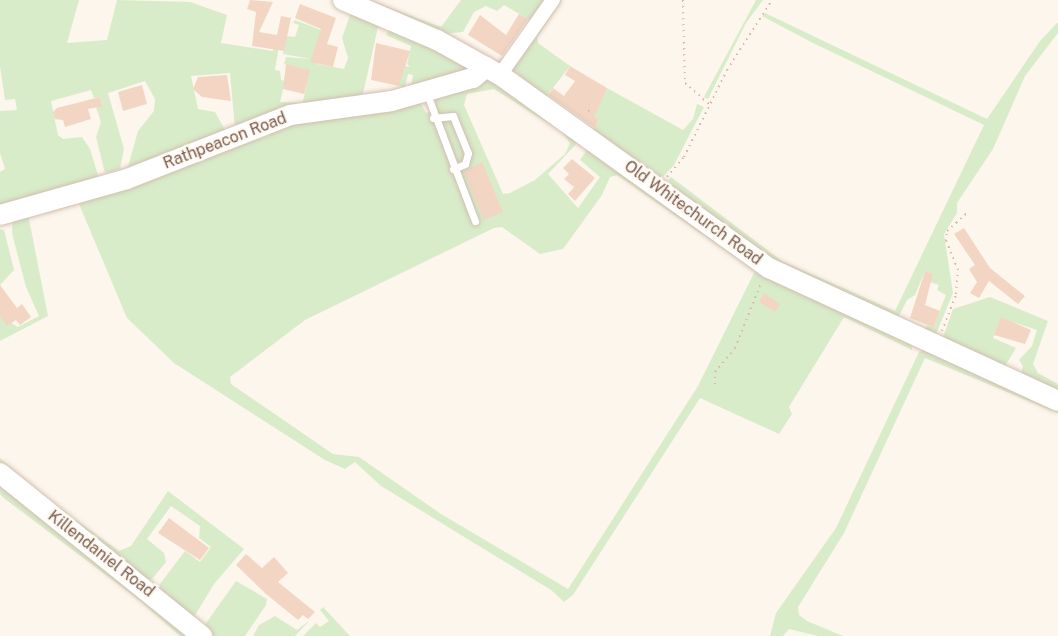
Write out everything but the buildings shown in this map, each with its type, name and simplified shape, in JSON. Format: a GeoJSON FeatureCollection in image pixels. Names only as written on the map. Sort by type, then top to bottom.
{"type":"FeatureCollection","features":[{"type":"Feature","properties":{"kind":"street","name":"Old Whitechurch Road"},"geometry":{"type":"LineString","coordinates":[[343,0],[437,40],[493,71],[770,268],[1058,401]]}},
{"type":"Feature","properties":{"kind":"street"},"geometry":{"type":"LineString","coordinates":[[493,71],[553,0]]}},
{"type":"Feature","properties":{"kind":"street","name":"Rathpeacon Road"},"geometry":{"type":"LineString","coordinates":[[0,215],[127,179],[290,115],[385,102],[493,71]]}},
{"type":"Feature","properties":{"kind":"street","name":"Killendaniel Road"},"geometry":{"type":"LineString","coordinates":[[0,473],[202,636]]}},
{"type":"Feature","properties":{"kind":"lane"},"geometry":{"type":"LineString","coordinates":[[426,92],[433,118],[474,221]]}},
{"type":"Feature","properties":{"kind":"lane"},"geometry":{"type":"LineString","coordinates":[[433,118],[453,116],[468,153],[465,164],[453,169]]}},
{"type":"Feature","properties":{"kind":"path"},"geometry":{"type":"LineString","coordinates":[[683,0],[685,83],[710,105]]}},
{"type":"Feature","properties":{"kind":"path"},"geometry":{"type":"LineString","coordinates":[[665,180],[684,157],[710,105],[772,0]]}},
{"type":"Feature","properties":{"kind":"path"},"geometry":{"type":"LineString","coordinates":[[588,111],[594,112]]}},
{"type":"Feature","properties":{"kind":"path"},"geometry":{"type":"LineString","coordinates":[[942,330],[956,294],[958,270],[946,241],[947,231],[961,214],[969,211]]}},
{"type":"Feature","properties":{"kind":"path"},"geometry":{"type":"LineString","coordinates":[[715,384],[715,372],[735,348],[764,277]]}},
{"type":"Feature","properties":{"kind":"green space"},"geometry":{"type":"Polygon","coordinates":[[[0,0],[79,0],[67,43],[107,40],[117,0],[190,2],[227,15],[221,43],[273,51],[277,35],[295,37],[299,25],[293,23],[295,20],[321,30],[317,64],[344,69],[348,58],[342,38],[350,15],[347,10],[382,25],[378,27],[362,98],[308,106],[303,102],[307,80],[300,74],[302,68],[284,64],[286,57],[311,59],[283,54],[284,47],[279,46],[275,70],[280,71],[281,80],[285,81],[280,102],[298,103],[294,107],[235,129],[230,73],[191,76],[198,109],[215,112],[226,132],[127,170],[138,131],[154,111],[155,99],[145,81],[108,93],[124,149],[120,169],[105,173],[96,137],[101,122],[96,107],[103,105],[100,97],[94,98],[91,90],[51,101],[58,135],[63,139],[82,137],[90,149],[98,175],[95,183],[0,212],[0,172],[5,169],[0,153],[0,111],[17,110],[15,99],[5,100],[0,66],[0,0]]]}},
{"type":"Feature","properties":{"kind":"green space"},"geometry":{"type":"Polygon","coordinates":[[[356,0],[369,0],[441,27],[461,0],[548,0],[531,21],[504,5],[497,11],[486,6],[474,12],[463,32],[441,34],[356,0]]]}},
{"type":"Feature","properties":{"kind":"green space"},"geometry":{"type":"Polygon","coordinates":[[[558,0],[562,0],[537,37],[538,43],[570,66],[546,97],[511,69],[558,0]]]}},
{"type":"Feature","properties":{"kind":"green space"},"geometry":{"type":"Polygon","coordinates":[[[756,0],[763,0],[746,23],[708,99],[704,97],[756,0]]]}},
{"type":"Feature","properties":{"kind":"green space"},"geometry":{"type":"Polygon","coordinates":[[[765,13],[987,119],[1040,41],[1058,22],[1058,33],[1025,76],[993,149],[957,203],[957,213],[944,234],[953,293],[936,334],[924,331],[927,325],[933,327],[946,295],[937,290],[939,285],[930,282],[933,274],[925,271],[915,295],[907,300],[896,322],[795,276],[666,184],[671,177],[782,261],[895,311],[984,125],[811,42],[762,16],[765,13]]]}},
{"type":"Feature","properties":{"kind":"green space"},"geometry":{"type":"Polygon","coordinates":[[[392,26],[471,70],[410,91],[413,75],[408,74],[405,87],[399,86],[402,71],[387,62],[410,67],[407,64],[411,46],[386,35],[392,26]]]}},
{"type":"Feature","properties":{"kind":"green space"},"geometry":{"type":"Polygon","coordinates":[[[486,79],[495,79],[580,140],[548,174],[578,208],[600,177],[580,160],[589,147],[912,346],[912,350],[844,317],[789,407],[792,414],[779,434],[700,398],[573,595],[564,602],[551,590],[381,486],[355,462],[345,469],[325,460],[174,363],[127,318],[79,204],[169,168],[269,136],[268,130],[282,121],[419,99],[426,113],[435,109],[436,96],[486,79]],[[494,89],[467,94],[464,105],[503,194],[510,193],[535,180],[565,154],[570,143],[562,132],[494,89]],[[617,175],[610,177],[602,195],[563,249],[540,254],[502,227],[494,228],[305,320],[230,377],[231,384],[333,454],[359,457],[441,514],[568,589],[698,386],[755,271],[617,175]]]}},
{"type":"Feature","properties":{"kind":"green space"},"geometry":{"type":"Polygon","coordinates":[[[607,88],[683,130],[693,119],[697,104],[704,107],[674,165],[662,178],[587,125],[594,129],[599,121],[592,116],[607,88]]]}},
{"type":"Feature","properties":{"kind":"green space"},"geometry":{"type":"Polygon","coordinates":[[[70,203],[71,206],[60,209],[28,214],[48,316],[0,341],[0,316],[18,327],[39,316],[26,287],[12,233],[13,215],[70,203]]]}},
{"type":"Feature","properties":{"kind":"green space"},"geometry":{"type":"Polygon","coordinates":[[[0,229],[4,230],[14,270],[0,285],[0,229]]]}},
{"type":"Feature","properties":{"kind":"green space"},"geometry":{"type":"Polygon","coordinates":[[[990,297],[1048,321],[1033,364],[1038,373],[1058,384],[1058,395],[1020,378],[1023,366],[1019,360],[1032,346],[1037,330],[1001,318],[993,338],[1016,348],[1004,368],[942,340],[953,309],[990,297]]]}},
{"type":"Feature","properties":{"kind":"green space"},"geometry":{"type":"Polygon","coordinates":[[[926,349],[1058,407],[1058,413],[925,358],[844,533],[798,607],[799,615],[807,621],[843,636],[818,636],[789,629],[783,636],[770,636],[776,613],[836,528],[919,352],[926,349]]]}},
{"type":"Feature","properties":{"kind":"green space"},"geometry":{"type":"Polygon","coordinates":[[[0,458],[37,492],[119,551],[131,546],[168,491],[244,549],[214,584],[194,617],[160,590],[160,584],[185,551],[200,562],[211,547],[199,538],[200,526],[171,506],[147,539],[164,553],[166,562],[152,579],[144,579],[0,466],[0,458]]]}},
{"type":"Feature","properties":{"kind":"green space"},"geometry":{"type":"Polygon","coordinates":[[[0,480],[196,636],[180,636],[139,600],[5,499],[0,494],[0,480]]]}},
{"type":"Feature","properties":{"kind":"green space"},"geometry":{"type":"Polygon","coordinates":[[[236,581],[267,599],[266,605],[245,636],[210,636],[204,626],[236,581]]]}},
{"type":"Feature","properties":{"kind":"green space"},"geometry":{"type":"Polygon","coordinates":[[[323,607],[350,636],[303,636],[316,623],[320,627],[329,621],[320,610],[323,607]]]}},
{"type":"Feature","properties":{"kind":"green space"},"geometry":{"type":"Polygon","coordinates":[[[275,616],[297,630],[310,620],[295,636],[253,636],[259,625],[275,616]]]}}]}
